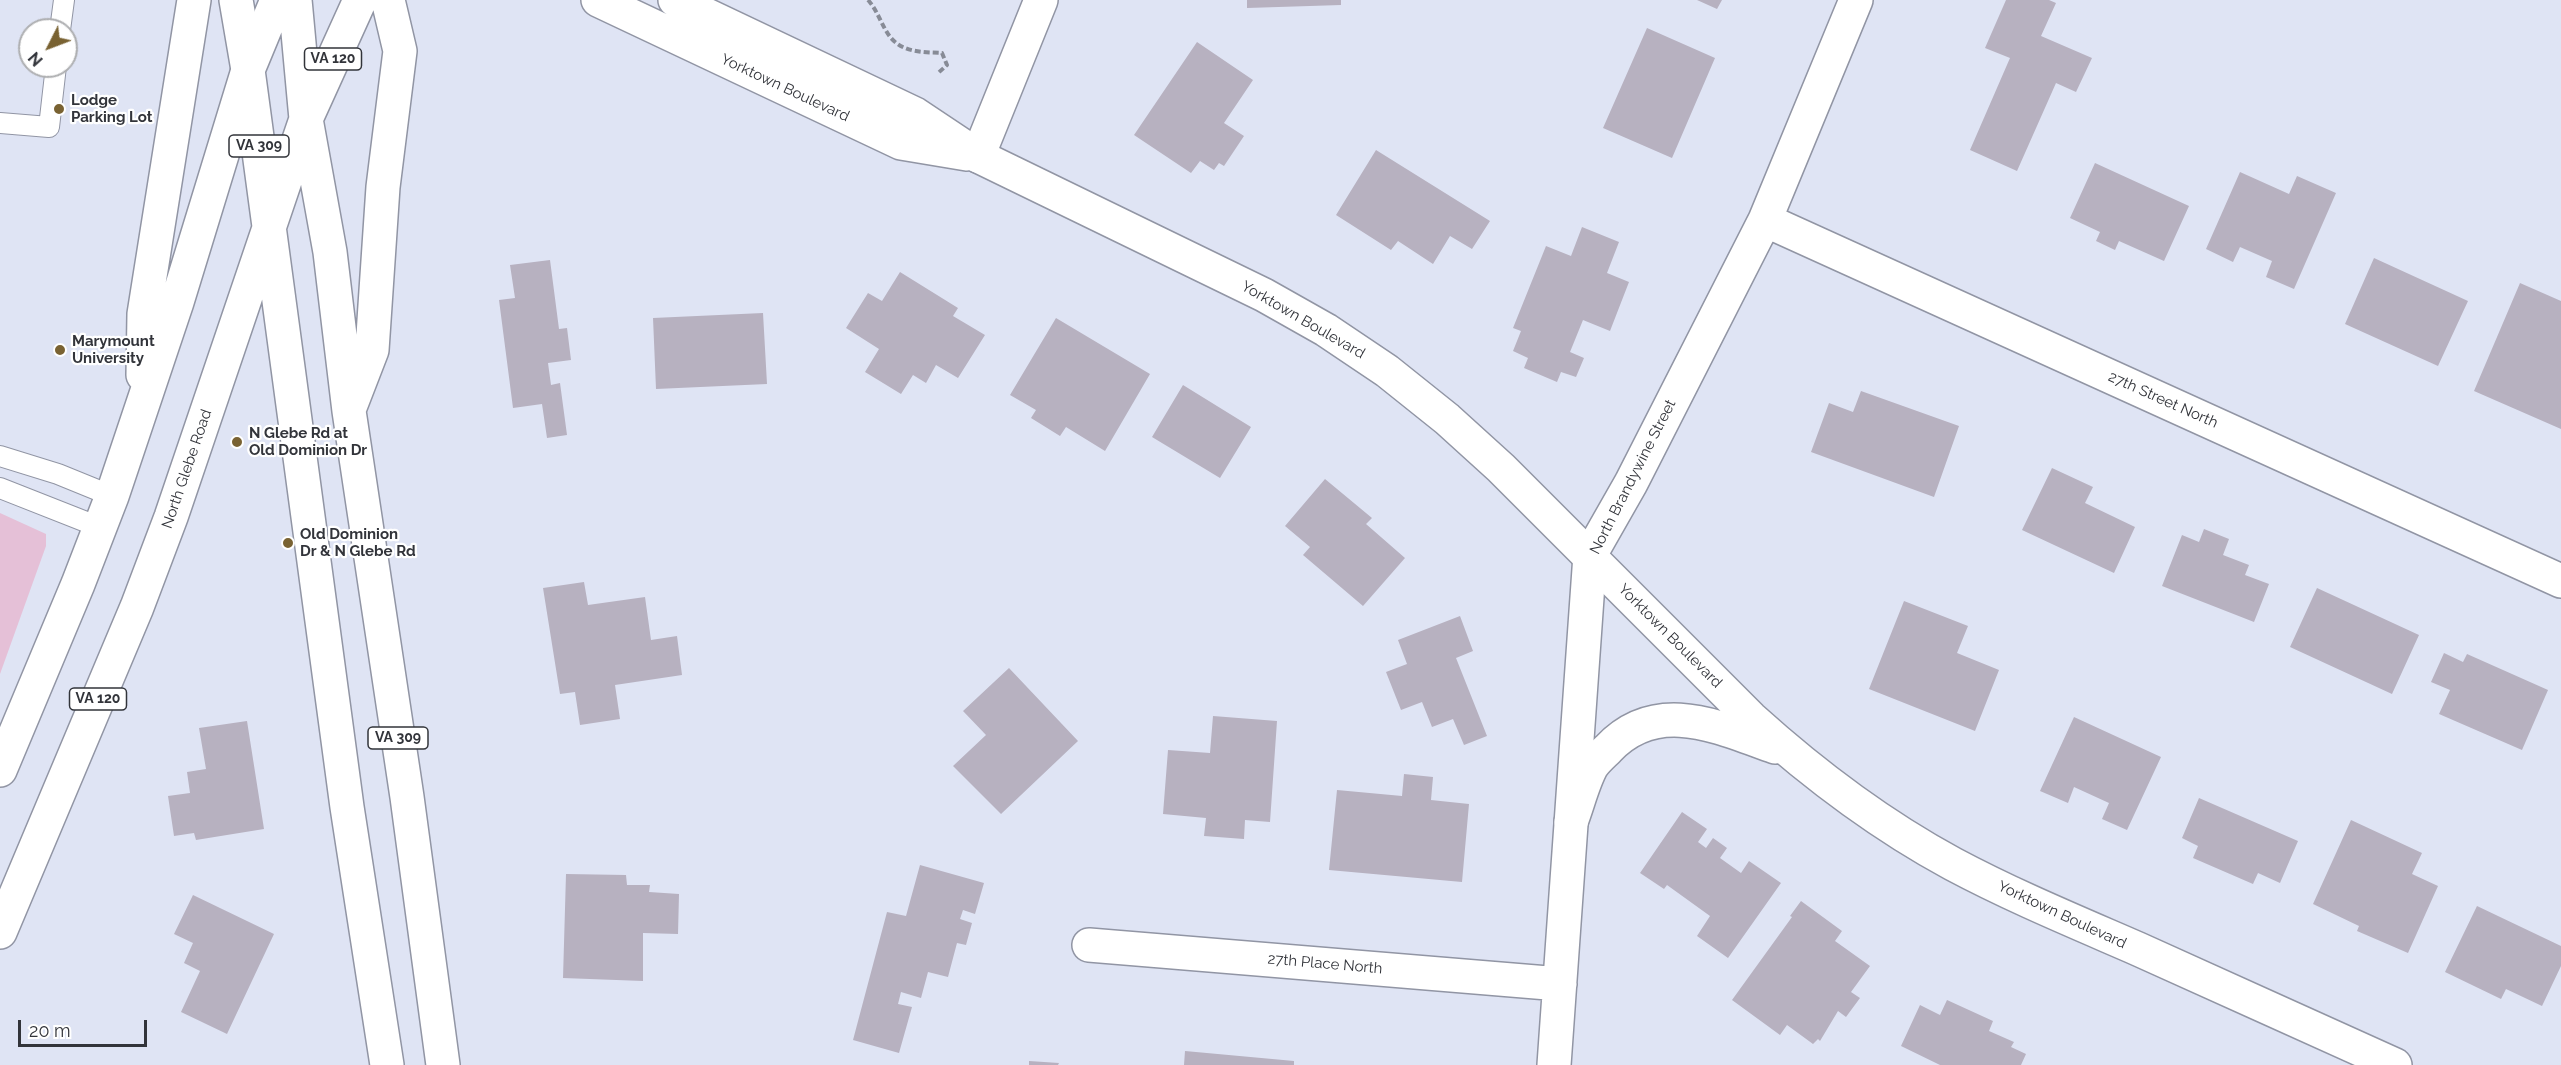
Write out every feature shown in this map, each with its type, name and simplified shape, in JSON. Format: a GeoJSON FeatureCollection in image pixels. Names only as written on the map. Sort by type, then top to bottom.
{"type":"FeatureCollection","features":[{"type":"Feature","properties":{"kind":"street"},"geometry":{"type":"LineString","coordinates":[[142,406],[144,314],[194,0]]}},
{"type":"Feature","properties":{"kind":"street","name":"VA 309"},"geometry":{"type":"LineString","coordinates":[[236,0],[270,222],[345,796],[387,1065]]}},
{"type":"Feature","properties":{"kind":"street"},"geometry":{"type":"LineString","coordinates":[[0,770],[112,496],[177,302],[248,70],[277,0]]}},
{"type":"Feature","properties":{"kind":"street","name":"VA 309"},"geometry":{"type":"LineString","coordinates":[[295,0],[306,119],[330,252],[349,411],[408,797],[444,1065]]}},
{"type":"Feature","properties":{"kind":"street","name":"North Glebe Road"},"geometry":{"type":"LineString","coordinates":[[0,932],[140,597],[171,517],[306,119],[360,0]]}},
{"type":"Feature","properties":{"kind":"street"},"geometry":{"type":"LineString","coordinates":[[349,411],[372,350],[383,181],[400,51],[388,0]]}},
{"type":"Feature","properties":{"kind":"street","name":"Yorktown Boulevard"},"geometry":{"type":"LineString","coordinates":[[598,0],[901,143],[978,156]]}},
{"type":"Feature","properties":{"kind":"street","name":"Yorktown Boulevard"},"geometry":{"type":"LineString","coordinates":[[675,0],[915,114],[978,156],[1264,295],[1326,330],[1387,371],[1447,419],[1590,555],[1744,711],[1788,751],[1829,784],[1892,828],[1954,864],[2394,1065]]}},
{"type":"Feature","properties":{"kind":"street"},"geometry":{"type":"LineString","coordinates":[[978,156],[1041,0]]}},
{"type":"Feature","properties":{"kind":"street","name":"North Brandywine Street"},"geometry":{"type":"LineString","coordinates":[[1554,1065],[1590,555],[1631,483],[1765,220],[1856,0]]}},
{"type":"Feature","properties":{"kind":"street","name":"27th Street North"},"geometry":{"type":"LineString","coordinates":[[1765,220],[2561,580]]}},
{"type":"Feature","properties":{"kind":"street"},"geometry":{"type":"LineString","coordinates":[[1571,822],[1593,765],[1621,736],[1651,721],[1674,719],[1705,722],[1788,751]]}},
{"type":"Feature","properties":{"kind":"street","name":"27th Place North"},"geometry":{"type":"LineString","coordinates":[[1089,945],[1560,984]]}},
{"type":"Feature","properties":{"kind":"lane"},"geometry":{"type":"LineString","coordinates":[[62,18],[64,0]]}},
{"type":"Feature","properties":{"kind":"lane"},"geometry":{"type":"LineString","coordinates":[[0,123],[49,127],[55,78]]}},
{"type":"Feature","properties":{"kind":"lane"},"geometry":{"type":"LineString","coordinates":[[0,456],[58,474],[112,496]]}},
{"type":"Feature","properties":{"kind":"lane"},"geometry":{"type":"LineString","coordinates":[[0,488],[99,527]]}},
{"type":"Feature","properties":{"kind":"path"},"geometry":{"type":"LineString","coordinates":[[868,0],[876,8],[891,39],[912,51],[942,53],[947,65],[937,74]]}},
{"type":"Feature","properties":{"kind":"shaded area"},"geometry":{"type":"Polygon","coordinates":[[[0,513],[46,534],[46,546],[0,674],[0,513]]]}},
{"type":"Feature","properties":{"kind":"building"},"geometry":{"type":"Polygon","coordinates":[[[1247,0],[1341,0],[1341,5],[1247,8],[1247,0]]]}},
{"type":"Feature","properties":{"kind":"building"},"geometry":{"type":"Polygon","coordinates":[[[1697,0],[1722,0],[1717,9],[1697,0]]]}},
{"type":"Feature","properties":{"kind":"building"},"geometry":{"type":"Polygon","coordinates":[[[2006,0],[2049,0],[2056,3],[2041,36],[2092,58],[2076,92],[2056,83],[2017,171],[1970,150],[2010,58],[1985,48],[2006,0]]]}},
{"type":"Feature","properties":{"kind":"building"},"geometry":{"type":"Polygon","coordinates":[[[1647,28],[1715,58],[1672,158],[1603,128],[1647,28]]]}},
{"type":"Feature","properties":{"kind":"building"},"geometry":{"type":"Polygon","coordinates":[[[1197,42],[1253,80],[1224,123],[1244,136],[1224,166],[1219,163],[1214,170],[1200,161],[1191,173],[1134,135],[1197,42]]]}},
{"type":"Feature","properties":{"kind":"building"},"geometry":{"type":"Polygon","coordinates":[[[1376,150],[1490,221],[1472,249],[1450,236],[1433,264],[1398,241],[1391,250],[1336,215],[1376,150]]]}},
{"type":"Feature","properties":{"kind":"building"},"geometry":{"type":"Polygon","coordinates":[[[2095,163],[2189,206],[2164,261],[2119,241],[2115,250],[2096,241],[2100,232],[2070,218],[2095,163]]]}},
{"type":"Feature","properties":{"kind":"building"},"geometry":{"type":"Polygon","coordinates":[[[2240,172],[2289,194],[2297,176],[2336,193],[2294,289],[2266,277],[2272,261],[2240,247],[2233,262],[2206,249],[2240,172]]]}},
{"type":"Feature","properties":{"kind":"building"},"geometry":{"type":"Polygon","coordinates":[[[1582,227],[1619,242],[1607,273],[1629,282],[1610,331],[1583,320],[1570,352],[1584,358],[1576,377],[1561,372],[1557,382],[1524,368],[1528,358],[1513,351],[1521,331],[1513,328],[1546,246],[1571,256],[1582,227]]]}},
{"type":"Feature","properties":{"kind":"building"},"geometry":{"type":"Polygon","coordinates":[[[2374,258],[2468,301],[2438,366],[2345,324],[2374,258]]]}},
{"type":"Feature","properties":{"kind":"building"},"geometry":{"type":"Polygon","coordinates":[[[550,260],[559,329],[567,328],[571,360],[548,363],[551,385],[560,383],[567,435],[547,438],[542,404],[513,408],[499,300],[515,298],[510,265],[550,260]]]}},
{"type":"Feature","properties":{"kind":"building"},"geometry":{"type":"Polygon","coordinates":[[[900,272],[958,308],[953,316],[985,335],[958,378],[936,365],[926,383],[913,375],[901,394],[865,372],[879,349],[846,328],[868,293],[882,301],[900,272]]]}},
{"type":"Feature","properties":{"kind":"building"},"geometry":{"type":"Polygon","coordinates":[[[2520,283],[2561,301],[2561,429],[2474,391],[2520,283]]]}},
{"type":"Feature","properties":{"kind":"building"},"geometry":{"type":"Polygon","coordinates":[[[763,313],[767,384],[656,389],[653,318],[763,313]]]}},
{"type":"Feature","properties":{"kind":"building"},"geometry":{"type":"Polygon","coordinates":[[[1056,318],[1150,374],[1105,451],[1066,427],[1060,436],[1031,418],[1036,410],[1010,395],[1056,318]]]}},
{"type":"Feature","properties":{"kind":"building"},"geometry":{"type":"Polygon","coordinates":[[[1183,385],[1251,427],[1220,478],[1152,437],[1183,385]]]}},
{"type":"Feature","properties":{"kind":"building"},"geometry":{"type":"Polygon","coordinates":[[[1861,391],[1959,426],[1934,497],[1811,452],[1829,403],[1853,412],[1861,391]]]}},
{"type":"Feature","properties":{"kind":"building"},"geometry":{"type":"Polygon","coordinates":[[[2052,468],[2093,487],[2085,503],[2135,527],[2114,573],[2022,530],[2052,468]]]}},
{"type":"Feature","properties":{"kind":"building"},"geometry":{"type":"Polygon","coordinates":[[[1325,479],[1372,518],[1366,524],[1405,558],[1363,606],[1303,555],[1310,547],[1285,526],[1325,479]]]}},
{"type":"Feature","properties":{"kind":"building"},"geometry":{"type":"Polygon","coordinates":[[[2204,529],[2229,539],[2223,555],[2249,565],[2245,575],[2269,584],[2254,622],[2162,586],[2182,535],[2199,542],[2204,529]]]}},
{"type":"Feature","properties":{"kind":"building"},"geometry":{"type":"Polygon","coordinates":[[[584,582],[588,605],[645,597],[651,640],[677,636],[682,675],[615,685],[620,719],[580,725],[575,692],[560,694],[543,588],[584,582]]]}},
{"type":"Feature","properties":{"kind":"building"},"geometry":{"type":"Polygon","coordinates":[[[2317,588],[2419,635],[2392,694],[2290,647],[2317,588]]]}},
{"type":"Feature","properties":{"kind":"building"},"geometry":{"type":"Polygon","coordinates":[[[1904,601],[1968,626],[1957,653],[1999,670],[1975,731],[1869,689],[1904,601]]]}},
{"type":"Feature","properties":{"kind":"building"},"geometry":{"type":"Polygon","coordinates":[[[1460,616],[1473,651],[1456,658],[1487,736],[1464,745],[1453,719],[1432,727],[1422,702],[1401,710],[1386,672],[1407,664],[1398,640],[1460,616]]]}},
{"type":"Feature","properties":{"kind":"building"},"geometry":{"type":"Polygon","coordinates":[[[2444,653],[2463,662],[2467,654],[2548,690],[2522,750],[2439,714],[2450,690],[2431,682],[2444,653]]]}},
{"type":"Feature","properties":{"kind":"building"},"geometry":{"type":"Polygon","coordinates":[[[1009,668],[1078,741],[1001,814],[953,766],[986,735],[963,711],[1009,668]]]}},
{"type":"Feature","properties":{"kind":"building"},"geometry":{"type":"Polygon","coordinates":[[[1213,716],[1277,721],[1270,822],[1245,820],[1244,839],[1204,836],[1206,818],[1163,814],[1168,750],[1210,753],[1213,716]]]}},
{"type":"Feature","properties":{"kind":"building"},"geometry":{"type":"Polygon","coordinates":[[[2074,717],[2161,757],[2127,830],[2102,819],[2109,803],[2074,787],[2068,803],[2040,791],[2074,717]]]}},
{"type":"Feature","properties":{"kind":"building"},"geometry":{"type":"Polygon","coordinates":[[[247,721],[264,829],[196,840],[194,833],[174,836],[168,796],[190,793],[187,772],[206,769],[199,728],[247,721]]]}},
{"type":"Feature","properties":{"kind":"building"},"geometry":{"type":"Polygon","coordinates":[[[1404,774],[1433,777],[1431,800],[1469,804],[1462,882],[1329,870],[1337,790],[1402,796],[1404,774]]]}},
{"type":"Feature","properties":{"kind":"building"},"geometry":{"type":"Polygon","coordinates":[[[2199,798],[2298,841],[2280,883],[2258,873],[2253,884],[2193,858],[2198,846],[2182,838],[2199,798]]]}},
{"type":"Feature","properties":{"kind":"building"},"geometry":{"type":"Polygon","coordinates":[[[1682,812],[1707,829],[1698,842],[1706,848],[1713,838],[1727,848],[1720,858],[1741,873],[1749,861],[1781,883],[1728,958],[1697,936],[1710,916],[1667,885],[1664,889],[1640,873],[1682,812]]]}},
{"type":"Feature","properties":{"kind":"building"},"geometry":{"type":"Polygon","coordinates":[[[2351,820],[2422,853],[2412,874],[2438,886],[2408,953],[2357,931],[2359,926],[2313,904],[2351,820]]]}},
{"type":"Feature","properties":{"kind":"building"},"geometry":{"type":"Polygon","coordinates":[[[920,865],[984,883],[975,914],[963,910],[960,919],[972,923],[966,945],[957,943],[948,977],[928,972],[921,998],[901,992],[898,1004],[912,1007],[899,1053],[853,1040],[887,912],[906,916],[920,865]]]}},
{"type":"Feature","properties":{"kind":"building"},"geometry":{"type":"Polygon","coordinates":[[[566,874],[626,875],[627,885],[650,885],[649,892],[679,894],[678,934],[643,933],[643,981],[563,978],[566,874]]]}},
{"type":"Feature","properties":{"kind":"building"},"geometry":{"type":"Polygon","coordinates":[[[193,895],[274,934],[227,1034],[181,1012],[200,971],[184,963],[193,943],[174,934],[193,895]]]}},
{"type":"Feature","properties":{"kind":"building"},"geometry":{"type":"Polygon","coordinates":[[[1801,901],[1842,931],[1835,941],[1870,966],[1851,992],[1860,998],[1846,1017],[1838,1011],[1820,1041],[1818,1039],[1813,1044],[1787,1025],[1780,1035],[1732,1000],[1801,901]]]}},
{"type":"Feature","properties":{"kind":"building"},"geometry":{"type":"Polygon","coordinates":[[[2477,906],[2561,946],[2561,966],[2542,1006],[2506,989],[2501,999],[2445,972],[2477,906]]]}},
{"type":"Feature","properties":{"kind":"building"},"geometry":{"type":"Polygon","coordinates":[[[1947,1000],[1993,1021],[1989,1031],[2014,1042],[2011,1047],[2026,1054],[2021,1065],[1940,1065],[1901,1046],[1920,1005],[1940,1015],[1947,1000]]]}},
{"type":"Feature","properties":{"kind":"building"},"geometry":{"type":"Polygon","coordinates":[[[1185,1051],[1294,1061],[1294,1065],[1184,1065],[1185,1051]]]}},
{"type":"Feature","properties":{"kind":"building"},"geometry":{"type":"Polygon","coordinates":[[[1029,1061],[1059,1063],[1058,1065],[1029,1065],[1029,1061]]]}},
{"type":"Feature","properties":{"kind":"place","name":"Lodge Parking Lot"},"geometry":{"type":"Point","coordinates":[59,109]}},
{"type":"Feature","properties":{"kind":"place","name":"Marymount University"},"geometry":{"type":"Point","coordinates":[60,350]}},
{"type":"Feature","properties":{"kind":"place","name":"N Glebe Rd at Old Dominion Dr"},"geometry":{"type":"Point","coordinates":[237,442]}},
{"type":"Feature","properties":{"kind":"place","name":"Old Dominion Dr & N Glebe Rd"},"geometry":{"type":"Point","coordinates":[288,543]}}]}
